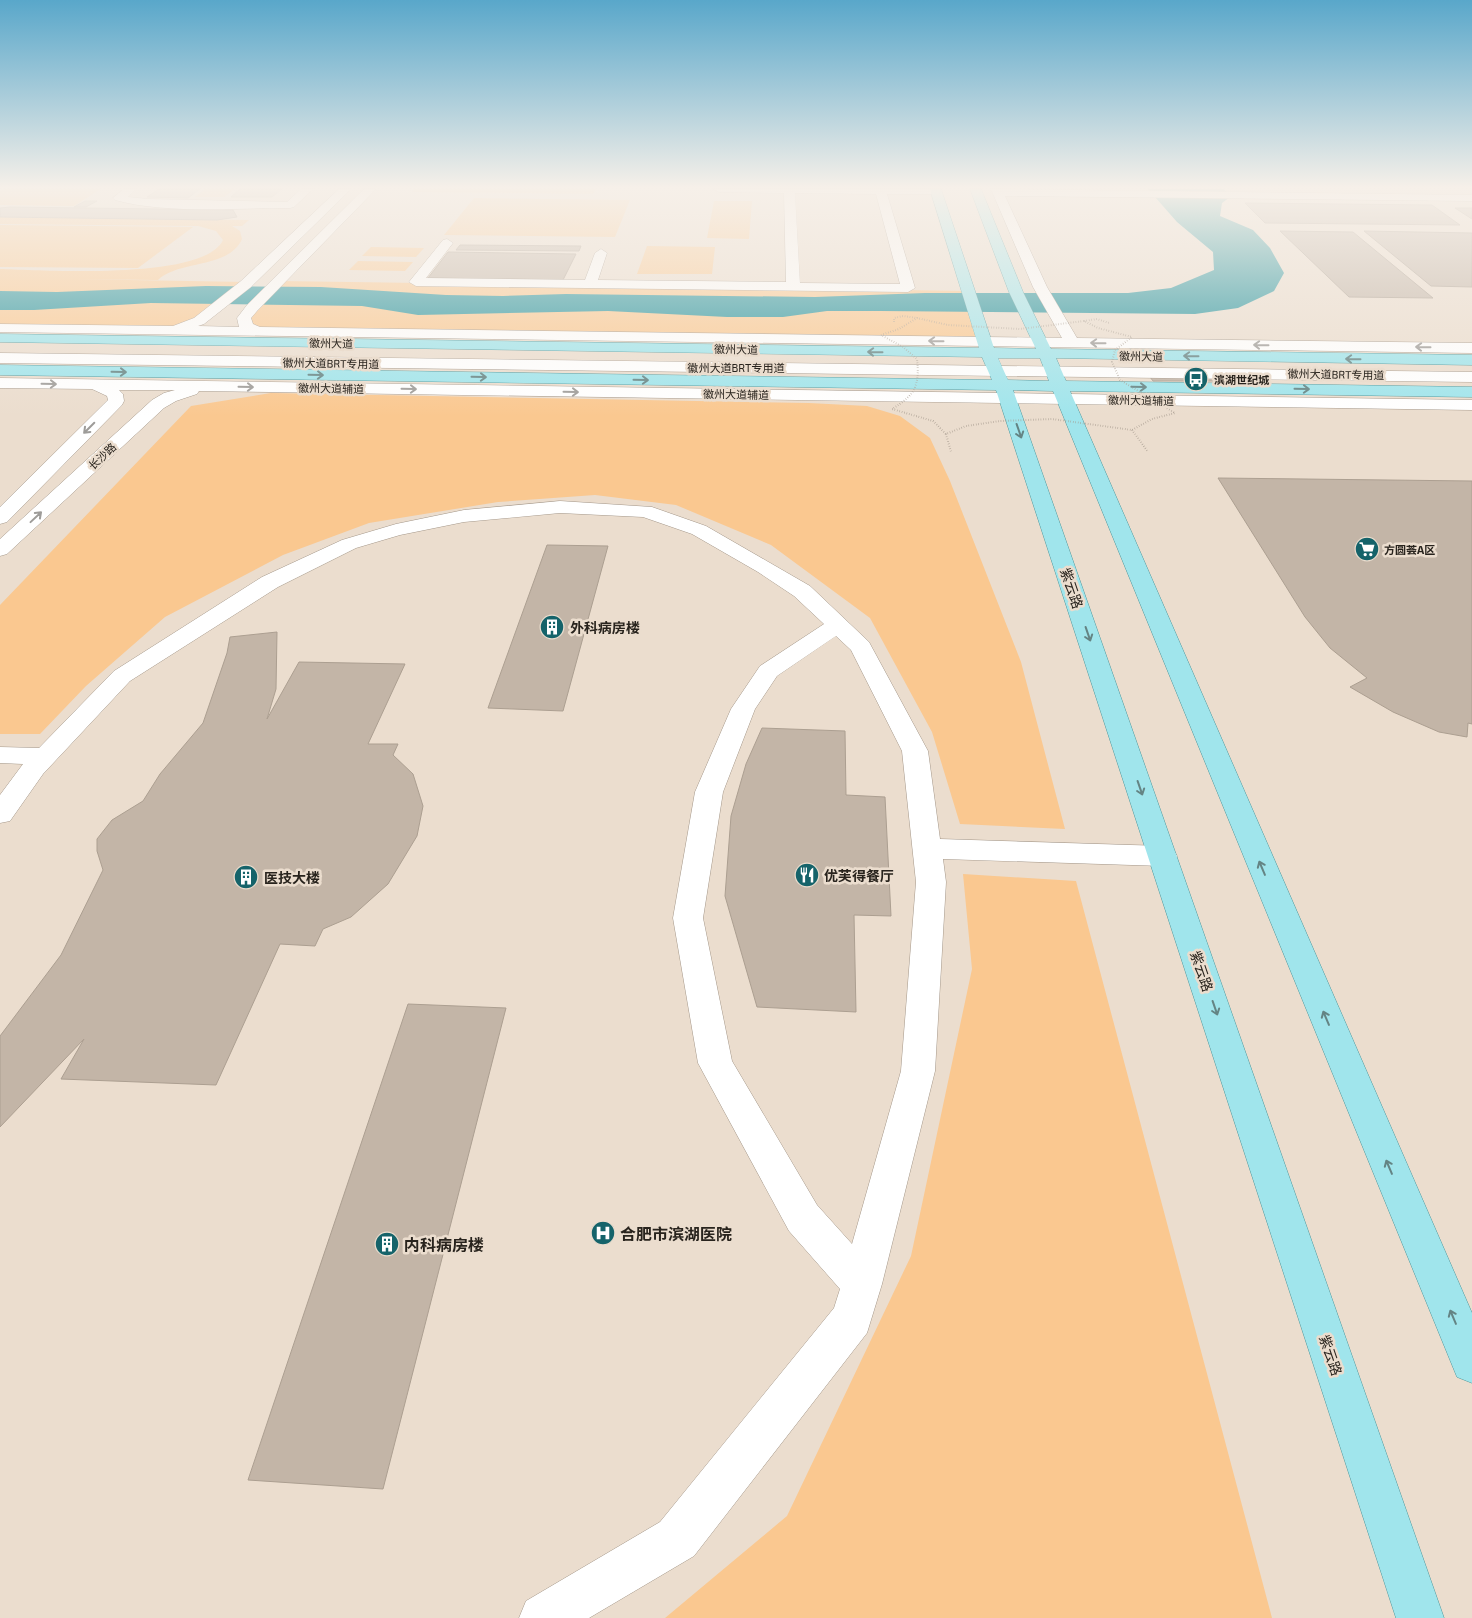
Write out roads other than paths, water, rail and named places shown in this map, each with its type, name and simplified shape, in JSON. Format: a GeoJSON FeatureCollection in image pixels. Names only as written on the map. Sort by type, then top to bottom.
{"type":"FeatureCollection","features":[{"type":"Feature","properties":{"kind":"main road","name":"紫云路"},"geometry":{"type":"LineString","coordinates":[[959,265],[1163,856],[1420,1618]]}},
{"type":"Feature","properties":{"kind":"main road"},"geometry":{"type":"LineString","coordinates":[[1005,265],[1052,370],[1472,1362]]}},
{"type":"Feature","properties":{"kind":"main road","name":"徽州大道"},"geometry":{"type":"LineString","coordinates":[[0,338],[996,369]]}},
{"type":"Feature","properties":{"kind":"main road","name":"徽州大道"},"geometry":{"type":"LineString","coordinates":[[1052,370],[1472,360]]}},
{"type":"Feature","properties":{"kind":"main road"},"geometry":{"type":"LineString","coordinates":[[0,370],[996,369]]}},
{"type":"Feature","properties":{"kind":"main road"},"geometry":{"type":"LineString","coordinates":[[1052,370],[1472,392]]}},
{"type":"Feature","properties":{"kind":"street"},"geometry":{"type":"LineString","coordinates":[[172,330],[200,321],[246,284],[267,265]]}},
{"type":"Feature","properties":{"kind":"street"},"geometry":{"type":"LineString","coordinates":[[260,332],[246,327],[244,318],[295,265]]}},
{"type":"Feature","properties":{"kind":"street"},"geometry":{"type":"LineString","coordinates":[[430,265],[416,282],[908,288],[901,265]]}},
{"type":"Feature","properties":{"kind":"street"},"geometry":{"type":"LineString","coordinates":[[590,284],[597,265]]}},
{"type":"Feature","properties":{"kind":"street"},"geometry":{"type":"LineString","coordinates":[[792,265],[793,286]]}},
{"type":"Feature","properties":{"kind":"street"},"geometry":{"type":"LineString","coordinates":[[1029,265],[1054,315],[1073,343]]}},
{"type":"Feature","properties":{"kind":"street","name":"徽州大道辅道"},"geometry":{"type":"LineString","coordinates":[[0,328],[260,332],[996,369],[1052,370],[1472,405]]}},
{"type":"Feature","properties":{"kind":"street","name":"徽州大道辅道"},"geometry":{"type":"LineString","coordinates":[[1052,370],[1073,343],[1472,348]]}},
{"type":"Feature","properties":{"kind":"street","name":"徽州大道BRT专用道"},"geometry":{"type":"LineString","coordinates":[[0,356],[590,366],[996,369],[1472,376]]}},
{"type":"Feature","properties":{"kind":"street","name":"徽州大道辅道"},"geometry":{"type":"LineString","coordinates":[[0,383],[217,387],[996,369],[1052,370]]}},
{"type":"Feature","properties":{"kind":"street","name":"徽州大道BRT专用道"},"geometry":{"type":"LineString","coordinates":[[1052,370],[1472,373]]}},
{"type":"Feature","properties":{"kind":"street"},"geometry":{"type":"LineString","coordinates":[[0,518],[116,401],[114,394],[96,385]]}},
{"type":"Feature","properties":{"kind":"street","name":"长沙路"},"geometry":{"type":"LineString","coordinates":[[0,550],[158,404],[170,397],[217,387]]}},
{"type":"Feature","properties":{"kind":"street"},"geometry":{"type":"LineString","coordinates":[[0,814],[34,768],[122,676],[270,582],[349,544],[396,530],[464,516],[560,507],[645,511],[699,530],[802,591],[861,647],[915,751],[931,882],[918,1071],[852,1319],[677,1538],[543,1618]]}},
{"type":"Feature","properties":{"kind":"street"},"geometry":{"type":"LineString","coordinates":[[837,625],[768,671],[743,709],[709,792],[688,918],[715,1063],[803,1218],[862,1284]]}},
{"type":"Feature","properties":{"kind":"street"},"geometry":{"type":"LineString","coordinates":[[0,755],[46,756]]}},
{"type":"Feature","properties":{"kind":"street"},"geometry":{"type":"LineString","coordinates":[[927,849],[1163,856]]}},
{"type":"Feature","properties":{"kind":"water"},"geometry":{"type":"Polygon","coordinates":[[[1214,265],[1279,265],[1284,273],[1274,291],[1238,308],[1195,314],[827,311],[783,317],[727,317],[608,311],[418,315],[362,306],[151,303],[34,310],[0,310],[0,291],[57,292],[206,286],[321,287],[446,295],[503,296],[566,294],[815,297],[925,293],[1128,293],[1171,288],[1214,270],[1214,265]]]}},
{"type":"Feature","properties":{"kind":"place","name":"滨湖世纪城"},"geometry":{"type":"Point","coordinates":[1196,379]}},
{"type":"Feature","properties":{"kind":"place","name":"方圆荟A区"},"geometry":{"type":"Point","coordinates":[1367,549]}},
{"type":"Feature","properties":{"kind":"place","name":"外科病房楼"},"geometry":{"type":"Point","coordinates":[552,627]}},
{"type":"Feature","properties":{"kind":"place","name":"优芙得餐厅"},"geometry":{"type":"Point","coordinates":[807,875]}},
{"type":"Feature","properties":{"kind":"place","name":"医技大楼"},"geometry":{"type":"Point","coordinates":[246,877]}},
{"type":"Feature","properties":{"kind":"place","name":"合肥市滨湖医院"},"geometry":{"type":"Point","coordinates":[603,1233]}},
{"type":"Feature","properties":{"kind":"place","name":"内科病房楼"},"geometry":{"type":"Point","coordinates":[387,1244]}}]}
